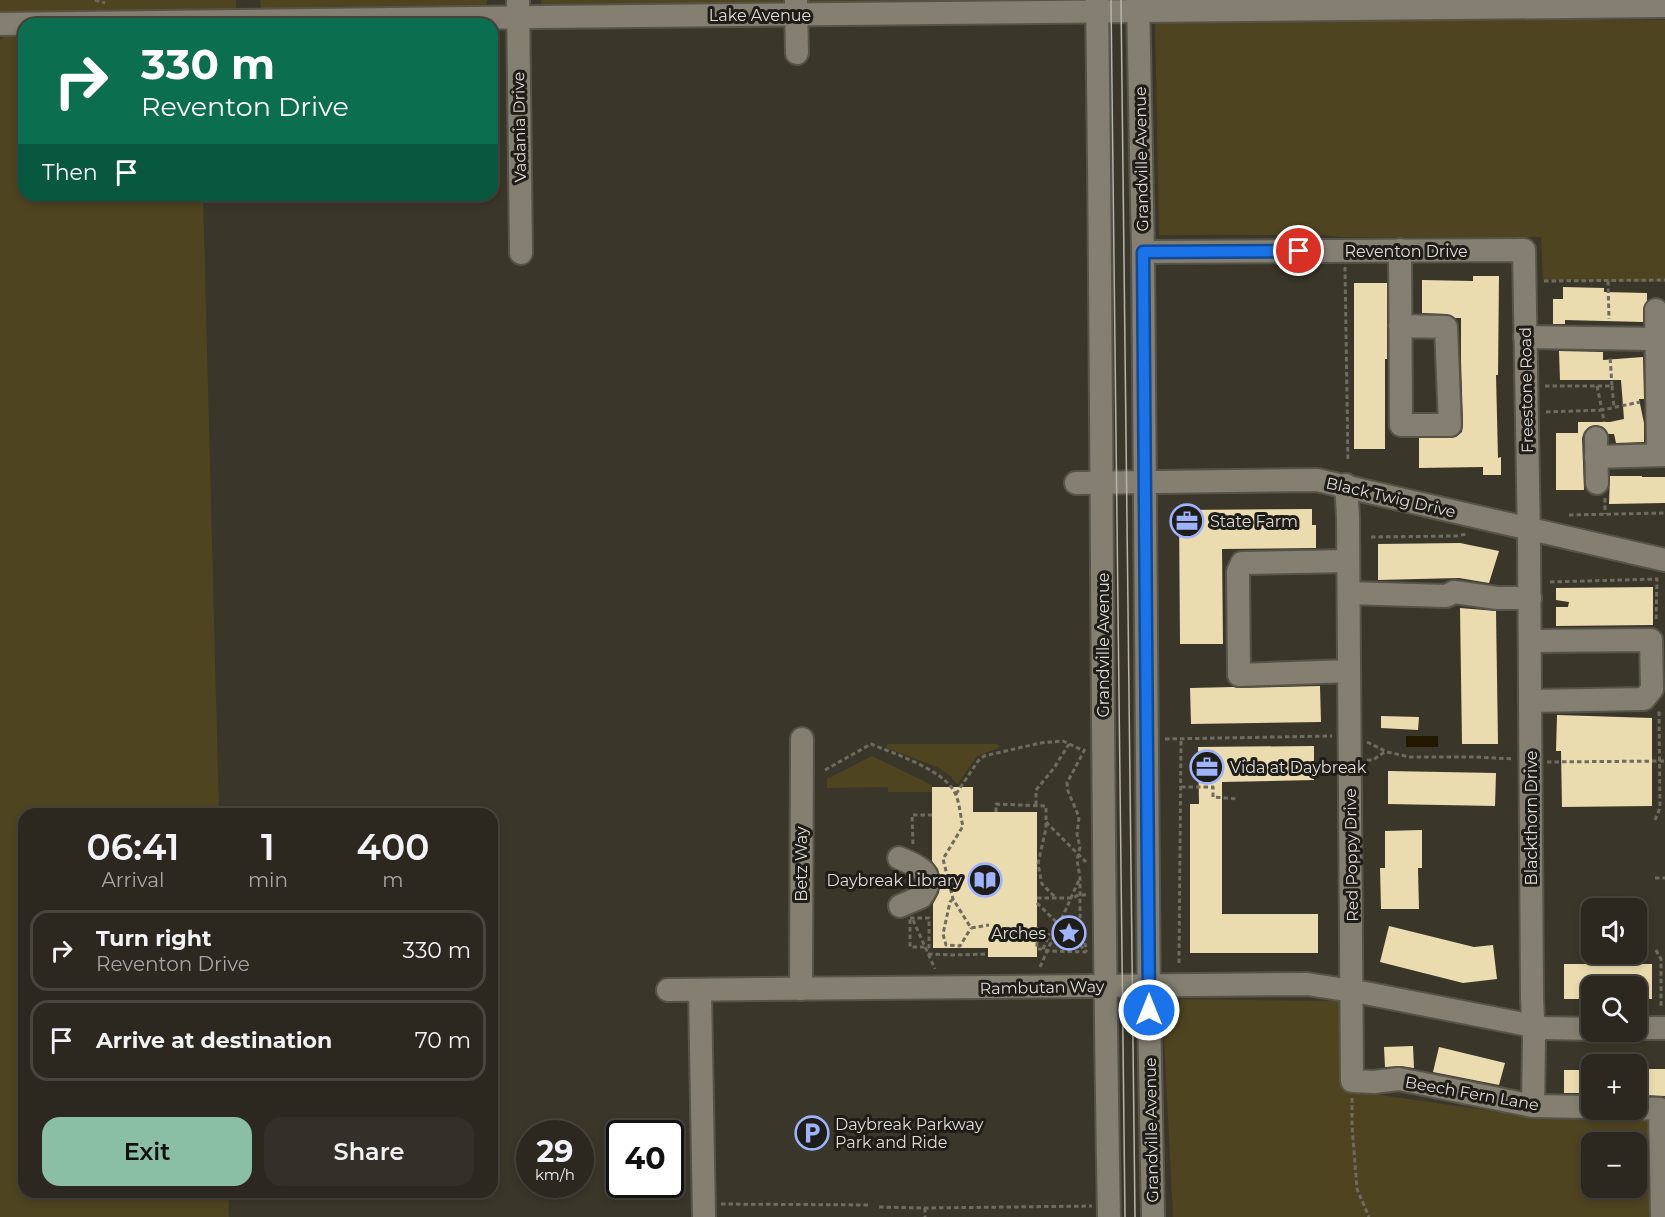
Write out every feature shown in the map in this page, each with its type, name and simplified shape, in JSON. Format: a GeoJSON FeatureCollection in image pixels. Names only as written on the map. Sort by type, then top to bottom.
{"type":"FeatureCollection","features":[{"type":"Feature","properties":{"kind":"street","name":"Lake Avenue"},"geometry":{"type":"LineString","coordinates":[[107,18],[249,10],[1138,5],[1665,6]]}},
{"type":"Feature","properties":{"kind":"street","name":"Grandville Avenue"},"geometry":{"type":"LineString","coordinates":[[1138,5],[1143,252],[1152,1217]]}},
{"type":"Feature","properties":{"kind":"street","name":"Grandville Avenue"},"geometry":{"type":"LineString","coordinates":[[1097,6],[1103,483],[1105,986],[1102,1211]]}},
{"type":"Feature","properties":{"kind":"street"},"geometry":{"type":"LineString","coordinates":[[796,7],[797,53]]}},
{"type":"Feature","properties":{"kind":"street","name":"Vadania Drive"},"geometry":{"type":"LineString","coordinates":[[518,9],[521,253]]}},
{"type":"Feature","properties":{"kind":"street","name":"Lake Avenue"},"geometry":{"type":"LineString","coordinates":[[0,24],[18,23]]}},
{"type":"Feature","properties":{"kind":"street"},"geometry":{"type":"LineString","coordinates":[[1400,250],[1400,326],[1401,424],[1450,425],[1446,327],[1400,326]]}},
{"type":"Feature","properties":{"kind":"street","name":"Reventon Drive"},"geometry":{"type":"LineString","coordinates":[[1143,252],[1524,250]]}},
{"type":"Feature","properties":{"kind":"street","name":"Freestone Road"},"geometry":{"type":"LineString","coordinates":[[1524,250],[1529,530]]}},
{"type":"Feature","properties":{"kind":"street"},"geometry":{"type":"LineString","coordinates":[[1597,483],[1596,448],[1661,455],[1657,399],[1656,310]]}},
{"type":"Feature","properties":{"kind":"street"},"geometry":{"type":"LineString","coordinates":[[1526,337],[1656,339]]}},
{"type":"Feature","properties":{"kind":"street","name":"Black Twig Drive"},"geometry":{"type":"LineString","coordinates":[[1076,483],[1317,480],[1665,560]]}},
{"type":"Feature","properties":{"kind":"street","name":"Red Poppy Drive"},"geometry":{"type":"LineString","coordinates":[[1346,485],[1352,900],[1352,1081]]}},
{"type":"Feature","properties":{"kind":"street","name":"Blackthorn Drive"},"geometry":{"type":"LineString","coordinates":[[1529,530],[1533,1106]]}},
{"type":"Feature","properties":{"kind":"street"},"geometry":{"type":"LineString","coordinates":[[1348,561],[1242,563],[1238,572],[1239,675],[1349,671]]}},
{"type":"Feature","properties":{"kind":"street"},"geometry":{"type":"LineString","coordinates":[[1348,593],[1446,596],[1454,592],[1497,598],[1530,598]]}},
{"type":"Feature","properties":{"kind":"street"},"geometry":{"type":"LineString","coordinates":[[1530,641],[1651,640],[1652,688],[1644,699],[1530,701]]}},
{"type":"Feature","properties":{"kind":"street","name":"Betz Way"},"geometry":{"type":"LineString","coordinates":[[801,989],[802,739]]}},
{"type":"Feature","properties":{"kind":"street"},"geometry":{"type":"LineString","coordinates":[[906,853],[924,871],[927,878],[927,885],[921,897],[906,912]]}},
{"type":"Feature","properties":{"kind":"street","name":"Rambutan Way"},"geometry":{"type":"LineString","coordinates":[[668,990],[1307,984],[1351,990],[1533,1026],[1558,1030],[1581,1029]]}},
{"type":"Feature","properties":{"kind":"street"},"geometry":{"type":"LineString","coordinates":[[700,990],[708,1211]]}},
{"type":"Feature","properties":{"kind":"street"},"geometry":{"type":"LineString","coordinates":[[1647,1025],[1663,1018]]}},
{"type":"Feature","properties":{"kind":"street","name":"Beech Fern Lane"},"geometry":{"type":"LineString","coordinates":[[1352,1081],[1374,1082],[1399,1079],[1533,1106],[1581,1107]]}},
{"type":"Feature","properties":{"kind":"street"},"geometry":{"type":"LineString","coordinates":[[1647,1108],[1660,1109],[1662,1217]]}},
{"type":"Feature","properties":{"kind":"path"},"geometry":{"type":"LineString","coordinates":[[1345,259],[1348,462]]}},
{"type":"Feature","properties":{"kind":"path"},"geometry":{"type":"LineString","coordinates":[[1544,281],[1665,280]]}},
{"type":"Feature","properties":{"kind":"path"},"geometry":{"type":"LineString","coordinates":[[1596,448],[1607,437],[1597,386]]}},
{"type":"Feature","properties":{"kind":"path"},"geometry":{"type":"LineString","coordinates":[[1612,386],[1614,408]]}},
{"type":"Feature","properties":{"kind":"path"},"geometry":{"type":"LineString","coordinates":[[1545,412],[1602,410],[1657,399]]}},
{"type":"Feature","properties":{"kind":"path"},"geometry":{"type":"LineString","coordinates":[[1569,515],[1665,513]]}},
{"type":"Feature","properties":{"kind":"path"},"geometry":{"type":"LineString","coordinates":[[1371,537],[1469,534]]}},
{"type":"Feature","properties":{"kind":"path"},"geometry":{"type":"LineString","coordinates":[[1550,582],[1657,579],[1656,632]]}},
{"type":"Feature","properties":{"kind":"path"},"geometry":{"type":"LineString","coordinates":[[1655,820],[1660,808],[1658,701]]}},
{"type":"Feature","properties":{"kind":"path"},"geometry":{"type":"LineString","coordinates":[[1163,739],[1339,736]]}},
{"type":"Feature","properties":{"kind":"path"},"geometry":{"type":"LineString","coordinates":[[1179,963],[1181,738]]}},
{"type":"Feature","properties":{"kind":"path"},"geometry":{"type":"LineString","coordinates":[[956,794],[978,761],[984,756],[1040,742],[1063,741],[1089,753]]}},
{"type":"Feature","properties":{"kind":"path"},"geometry":{"type":"LineString","coordinates":[[1365,741],[1386,751],[1410,758],[1476,757],[1553,762],[1665,761]]}},
{"type":"Feature","properties":{"kind":"path"},"geometry":{"type":"LineString","coordinates":[[1043,949],[1049,935],[1037,927],[1037,949],[1088,954],[1080,930],[1080,877],[1077,860],[1080,847],[1077,834],[1079,817],[1067,783],[1089,742]]}},
{"type":"Feature","properties":{"kind":"path"},"geometry":{"type":"LineString","coordinates":[[825,770],[871,744],[933,771],[947,781],[956,794],[963,826],[943,859],[953,899],[970,928]]}},
{"type":"Feature","properties":{"kind":"path"},"geometry":{"type":"LineString","coordinates":[[1035,805],[1036,790],[1054,768],[1069,744]]}},
{"type":"Feature","properties":{"kind":"path"},"geometry":{"type":"LineString","coordinates":[[1373,760],[1386,751]]}},
{"type":"Feature","properties":{"kind":"path"},"geometry":{"type":"LineString","coordinates":[[1181,787],[1213,787],[1214,797],[1238,799]]}},
{"type":"Feature","properties":{"kind":"path"},"geometry":{"type":"LineString","coordinates":[[996,812],[996,804],[1046,806],[1046,828],[1038,864],[1041,885],[1056,898]]}},
{"type":"Feature","properties":{"kind":"path"},"geometry":{"type":"LineString","coordinates":[[906,853],[912,815],[932,815]]}},
{"type":"Feature","properties":{"kind":"path"},"geometry":{"type":"LineString","coordinates":[[1046,822],[1092,868]]}},
{"type":"Feature","properties":{"kind":"path"},"geometry":{"type":"LineString","coordinates":[[1038,972],[1080,877]]}},
{"type":"Feature","properties":{"kind":"path"},"geometry":{"type":"LineString","coordinates":[[1655,878],[1665,878]]}},
{"type":"Feature","properties":{"kind":"path"},"geometry":{"type":"LineString","coordinates":[[1037,898],[1072,898],[1079,895],[1092,895]]}},
{"type":"Feature","properties":{"kind":"path"},"geometry":{"type":"LineString","coordinates":[[953,899],[950,902],[943,934],[946,945],[960,946],[970,928]]}},
{"type":"Feature","properties":{"kind":"path"},"geometry":{"type":"LineString","coordinates":[[1037,903],[1086,952]]}},
{"type":"Feature","properties":{"kind":"path"},"geometry":{"type":"LineString","coordinates":[[906,912],[937,974]]}},
{"type":"Feature","properties":{"kind":"path"},"geometry":{"type":"LineString","coordinates":[[906,912],[928,918],[929,947],[910,947],[910,918],[906,912]]}},
{"type":"Feature","properties":{"kind":"path"},"geometry":{"type":"LineString","coordinates":[[970,928],[989,925]]}},
{"type":"Feature","properties":{"kind":"path"},"geometry":{"type":"LineString","coordinates":[[1656,950],[1661,959],[1663,1018]]}},
{"type":"Feature","properties":{"kind":"path"},"geometry":{"type":"LineString","coordinates":[[928,954],[988,954]]}},
{"type":"Feature","properties":{"kind":"path"},"geometry":{"type":"LineString","coordinates":[[1352,1081],[1352,1126],[1357,1189],[1369,1217]]}},
{"type":"Feature","properties":{"kind":"path"},"geometry":{"type":"LineString","coordinates":[[708,1211],[724,1204],[870,1205]]}},
{"type":"Feature","properties":{"kind":"path"},"geometry":{"type":"LineString","coordinates":[[879,1207],[1102,1211]]}},
{"type":"Feature","properties":{"kind":"path"},"geometry":{"type":"LineString","coordinates":[[925,1208],[925,1217]]}},
{"type":"Feature","properties":{"kind":"shaded area"},"geometry":{"type":"Polygon","coordinates":[[[0,0],[236,0],[236,11],[0,18],[0,0]]]}},
{"type":"Feature","properties":{"kind":"shaded area"},"geometry":{"type":"Polygon","coordinates":[[[260,0],[487,0],[486,9],[261,10],[260,0]]]}},
{"type":"Feature","properties":{"kind":"shaded area"},"geometry":{"type":"Polygon","coordinates":[[[541,0],[782,0],[782,4],[542,9],[541,0]]]}},
{"type":"Feature","properties":{"kind":"shaded area"},"geometry":{"type":"Polygon","coordinates":[[[808,0],[978,0],[937,5],[808,5],[808,0]]]}},
{"type":"Feature","properties":{"kind":"shaded area"},"geometry":{"type":"Polygon","coordinates":[[[1155,20],[1665,20],[1665,282],[1543,280],[1541,237],[1159,235],[1155,20]]]}},
{"type":"Feature","properties":{"kind":"shaded area"},"geometry":{"type":"Polygon","coordinates":[[[18,35],[18,201],[203,201],[219,808],[18,808],[18,1198],[228,1198],[229,1217],[0,1217],[0,39],[18,35]]]}},
{"type":"Feature","properties":{"kind":"shaded area"},"geometry":{"type":"Polygon","coordinates":[[[1406,736],[1438,736],[1438,747],[1406,747],[1406,736]]]}},
{"type":"Feature","properties":{"kind":"shaded area"},"geometry":{"type":"Polygon","coordinates":[[[887,744],[997,744],[1000,747],[977,756],[958,784],[937,767],[886,748],[887,744]]]}},
{"type":"Feature","properties":{"kind":"shaded area"},"geometry":{"type":"Polygon","coordinates":[[[872,756],[932,785],[932,792],[888,792],[888,787],[827,788],[827,779],[872,756]]]}},
{"type":"Feature","properties":{"kind":"shaded area"},"geometry":{"type":"Polygon","coordinates":[[[1162,999],[1341,1001],[1345,1090],[1541,1118],[1647,1120],[1651,1118],[1655,1217],[1173,1217],[1162,999]]]}},
{"type":"Feature","properties":{"kind":"building"},"geometry":{"type":"Polygon","coordinates":[[[1473,276],[1499,276],[1498,375],[1496,375],[1498,458],[1501,457],[1501,475],[1483,475],[1483,467],[1419,468],[1419,438],[1456,437],[1462,432],[1463,424],[1461,318],[1446,314],[1422,313],[1422,280],[1473,281],[1473,276]]]}},
{"type":"Feature","properties":{"kind":"building"},"geometry":{"type":"Polygon","coordinates":[[[1354,283],[1387,283],[1385,449],[1354,449],[1354,283]]]}},
{"type":"Feature","properties":{"kind":"building"},"geometry":{"type":"Polygon","coordinates":[[[1563,287],[1604,288],[1604,292],[1647,293],[1643,322],[1565,320],[1565,324],[1553,324],[1553,299],[1563,299],[1563,287]]]}},
{"type":"Feature","properties":{"kind":"building"},"geometry":{"type":"Polygon","coordinates":[[[1559,351],[1603,352],[1603,360],[1643,357],[1644,399],[1639,399],[1644,423],[1644,442],[1616,443],[1614,434],[1608,434],[1603,427],[1596,425],[1589,427],[1582,438],[1584,490],[1556,490],[1556,433],[1578,433],[1578,422],[1610,422],[1624,419],[1621,380],[1560,380],[1559,351]]]}},
{"type":"Feature","properties":{"kind":"building"},"geometry":{"type":"Polygon","coordinates":[[[1610,476],[1665,477],[1665,503],[1609,504],[1610,476]]]}},
{"type":"Feature","properties":{"kind":"building"},"geometry":{"type":"Polygon","coordinates":[[[1312,509],[1312,525],[1316,525],[1316,548],[1222,549],[1223,644],[1180,644],[1179,510],[1312,509]]]}},
{"type":"Feature","properties":{"kind":"building"},"geometry":{"type":"Polygon","coordinates":[[[1460,543],[1499,551],[1489,583],[1459,578],[1378,580],[1378,544],[1460,543]]]}},
{"type":"Feature","properties":{"kind":"building"},"geometry":{"type":"Polygon","coordinates":[[[1653,587],[1653,625],[1556,626],[1556,607],[1568,607],[1569,602],[1556,600],[1556,588],[1653,587]]]}},
{"type":"Feature","properties":{"kind":"building"},"geometry":{"type":"Polygon","coordinates":[[[1460,608],[1496,611],[1498,744],[1462,744],[1460,608]]]}},
{"type":"Feature","properties":{"kind":"building"},"geometry":{"type":"Polygon","coordinates":[[[1320,686],[1321,722],[1191,724],[1190,688],[1320,686]]]}},
{"type":"Feature","properties":{"kind":"building"},"geometry":{"type":"Polygon","coordinates":[[[1557,715],[1652,718],[1652,806],[1562,807],[1561,751],[1556,751],[1557,715]]]}},
{"type":"Feature","properties":{"kind":"building"},"geometry":{"type":"Polygon","coordinates":[[[1381,716],[1419,717],[1418,730],[1381,728],[1381,716]]]}},
{"type":"Feature","properties":{"kind":"building"},"geometry":{"type":"Polygon","coordinates":[[[1314,746],[1314,780],[1222,782],[1222,914],[1318,914],[1318,953],[1190,953],[1190,804],[1199,804],[1198,747],[1314,746]]]}},
{"type":"Feature","properties":{"kind":"building"},"geometry":{"type":"Polygon","coordinates":[[[1388,771],[1496,773],[1495,806],[1388,804],[1388,771]]]}},
{"type":"Feature","properties":{"kind":"building","name":"Daybreak Library"},"geometry":{"type":"Polygon","coordinates":[[[932,787],[973,787],[973,812],[1037,812],[1037,957],[988,957],[988,948],[933,948],[933,904],[939,893],[941,880],[938,869],[932,861],[932,787]]]}},
{"type":"Feature","properties":{"kind":"building"},"geometry":{"type":"Polygon","coordinates":[[[1422,830],[1422,868],[1418,868],[1419,909],[1381,909],[1380,868],[1385,868],[1385,831],[1422,830]]]}},
{"type":"Feature","properties":{"kind":"building"},"geometry":{"type":"Polygon","coordinates":[[[1389,926],[1474,947],[1493,945],[1497,979],[1463,983],[1380,962],[1389,926]]]}},
{"type":"Feature","properties":{"kind":"building"},"geometry":{"type":"Polygon","coordinates":[[[1564,964],[1652,964],[1652,999],[1647,999],[1647,976],[1581,976],[1581,999],[1564,999],[1564,964]]]}},
{"type":"Feature","properties":{"kind":"building"},"geometry":{"type":"Polygon","coordinates":[[[1413,1046],[1414,1068],[1385,1067],[1384,1047],[1413,1046]]]}},
{"type":"Feature","properties":{"kind":"building"},"geometry":{"type":"Polygon","coordinates":[[[1439,1047],[1505,1063],[1499,1085],[1433,1072],[1439,1047]]]}},
{"type":"Feature","properties":{"kind":"building"},"geometry":{"type":"Polygon","coordinates":[[[1647,1069],[1665,1069],[1665,1096],[1647,1095],[1647,1069]]]}},
{"type":"Feature","properties":{"kind":"building"},"geometry":{"type":"Polygon","coordinates":[[[1564,1070],[1581,1070],[1581,1093],[1564,1093],[1564,1070]]]}},
{"type":"Feature","properties":{"kind":"tram line"},"geometry":{"type":"LineString","coordinates":[[1111,0],[1125,1217]]}},
{"type":"Feature","properties":{"kind":"tram line"},"geometry":{"type":"LineString","coordinates":[[1121,0],[1135,1217]]}},
{"type":"Feature","properties":{"kind":"place","name":"State Farm"},"geometry":{"type":"Point","coordinates":[1187,521]}},
{"type":"Feature","properties":{"kind":"place","name":"Vida at Daybreak"},"geometry":{"type":"Point","coordinates":[1207,767]}},
{"type":"Feature","properties":{"kind":"place","name":"Daybreak Library"},"geometry":{"type":"Point","coordinates":[985,880]}},
{"type":"Feature","properties":{"kind":"place","name":"Arches"},"geometry":{"type":"Point","coordinates":[1069,933]}},
{"type":"Feature","properties":{"kind":"place","name":"Daybreak Parkway Park and Ride"},"geometry":{"type":"Point","coordinates":[812,1133]}},
{"type":"Feature","properties":{"kind":"route"},"geometry":{"type":"LineString","coordinates":[[1149,1010],[1143,252],[1299,251]]}}]}
